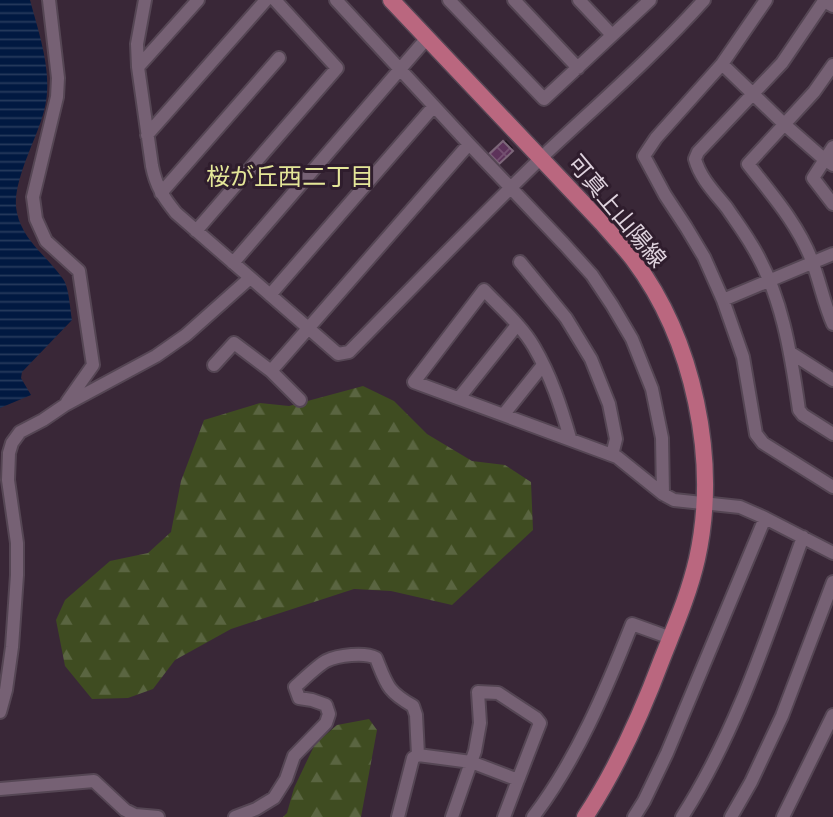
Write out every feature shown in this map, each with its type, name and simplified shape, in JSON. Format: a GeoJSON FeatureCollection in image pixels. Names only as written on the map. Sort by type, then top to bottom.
{"type":"FeatureCollection","features":[{"type":"Feature","properties":{"kind":"main road","name":"可真上山陽線"},"geometry":{"type":"LineString","coordinates":[[391,0],[634,260],[661,305],[675,335],[687,368],[700,421],[705,504],[695,566],[684,603],[645,705],[614,770],[587,816]]}},
{"type":"Feature","properties":{"kind":"street"},"geometry":{"type":"LineString","coordinates":[[50,0],[58,78],[57,96],[33,197],[36,219],[46,241],[79,271],[93,365],[65,405]]}},
{"type":"Feature","properties":{"kind":"street"},"geometry":{"type":"LineString","coordinates":[[145,0],[137,44],[138,68],[154,179],[161,194],[176,213],[338,354],[348,352],[511,187],[629,76],[704,0]]}},
{"type":"Feature","properties":{"kind":"street"},"geometry":{"type":"LineString","coordinates":[[138,68],[198,0]]}},
{"type":"Feature","properties":{"kind":"street"},"geometry":{"type":"LineString","coordinates":[[147,135],[266,0]]}},
{"type":"Feature","properties":{"kind":"street"},"geometry":{"type":"LineString","coordinates":[[196,230],[337,68],[275,0]]}},
{"type":"Feature","properties":{"kind":"street"},"geometry":{"type":"LineString","coordinates":[[336,0],[592,275],[632,339],[652,389],[662,438],[663,494]]}},
{"type":"Feature","properties":{"kind":"street"},"geometry":{"type":"LineString","coordinates":[[514,0],[578,68]]}},
{"type":"Feature","properties":{"kind":"street"},"geometry":{"type":"LineString","coordinates":[[579,0],[612,36]]}},
{"type":"Feature","properties":{"kind":"street"},"geometry":{"type":"LineString","coordinates":[[766,0],[722,64],[656,138],[644,156],[704,257],[723,300],[743,357],[756,434],[763,443],[833,487]]}},
{"type":"Feature","properties":{"kind":"street"},"geometry":{"type":"LineString","coordinates":[[457,3],[544,99],[647,1]]}},
{"type":"Feature","properties":{"kind":"street"},"geometry":{"type":"LineString","coordinates":[[833,6],[824,1],[782,63],[698,152],[695,159],[698,171],[729,211],[752,247],[769,281],[784,326],[799,410],[833,434]]}},
{"type":"Feature","properties":{"kind":"street"},"geometry":{"type":"LineString","coordinates":[[233,263],[427,38]]}},
{"type":"Feature","properties":{"kind":"street"},"geometry":{"type":"LineString","coordinates":[[161,194],[279,58]]}},
{"type":"Feature","properties":{"kind":"street"},"geometry":{"type":"LineString","coordinates":[[722,64],[829,163]]}},
{"type":"Feature","properties":{"kind":"street"},"geometry":{"type":"LineString","coordinates":[[833,65],[814,92],[748,164],[792,220],[813,262],[833,324]]}},
{"type":"Feature","properties":{"kind":"street"},"geometry":{"type":"LineString","coordinates":[[270,295],[434,106]]}},
{"type":"Feature","properties":{"kind":"street"},"geometry":{"type":"LineString","coordinates":[[271,371],[469,144]]}},
{"type":"Feature","properties":{"kind":"street"},"geometry":{"type":"LineString","coordinates":[[833,147],[829,163],[813,178],[833,204]]}},
{"type":"Feature","properties":{"kind":"street"},"geometry":{"type":"LineString","coordinates":[[723,300],[833,254]]}},
{"type":"Feature","properties":{"kind":"street"},"geometry":{"type":"LineString","coordinates":[[520,262],[566,318],[591,359],[609,404],[616,439],[612,455]]}},
{"type":"Feature","properties":{"kind":"street"},"geometry":{"type":"LineString","coordinates":[[0,712],[12,647],[18,575],[6,443],[65,405],[156,356],[186,335],[250,278]]}},
{"type":"Feature","properties":{"kind":"street"},"geometry":{"type":"LineString","coordinates":[[570,438],[559,400],[534,346],[484,290],[414,382],[617,457],[663,494],[674,499],[740,507],[765,517],[833,553]]}},
{"type":"Feature","properties":{"kind":"street"},"geometry":{"type":"LineString","coordinates":[[459,398],[517,326]]}},
{"type":"Feature","properties":{"kind":"street"},"geometry":{"type":"LineString","coordinates":[[214,365],[234,343],[271,371],[300,400]]}},
{"type":"Feature","properties":{"kind":"street"},"geometry":{"type":"LineString","coordinates":[[790,353],[833,380]]}},
{"type":"Feature","properties":{"kind":"street"},"geometry":{"type":"LineString","coordinates":[[504,414],[543,365]]}},
{"type":"Feature","properties":{"kind":"street"},"geometry":{"type":"LineString","coordinates":[[634,817],[667,753],[765,517]]}},
{"type":"Feature","properties":{"kind":"street"},"geometry":{"type":"LineString","coordinates":[[682,817],[739,710],[803,537]]}},
{"type":"Feature","properties":{"kind":"street"},"geometry":{"type":"LineString","coordinates":[[731,817],[782,716],[833,582]]}},
{"type":"Feature","properties":{"kind":"street"},"geometry":{"type":"LineString","coordinates":[[533,817],[550,794],[581,739],[632,624],[671,638]]}},
{"type":"Feature","properties":{"kind":"street"},"geometry":{"type":"LineString","coordinates":[[235,817],[275,798],[286,779],[294,756],[326,723],[329,714],[326,705],[299,698],[295,687],[326,661],[356,654],[370,654],[376,658],[387,686],[413,706],[418,755]]}},
{"type":"Feature","properties":{"kind":"street"},"geometry":{"type":"LineString","coordinates":[[452,817],[475,751],[480,723],[478,692],[498,693],[540,723],[504,817]]}},
{"type":"Feature","properties":{"kind":"street"},"geometry":{"type":"LineString","coordinates":[[783,817],[833,715]]}},
{"type":"Feature","properties":{"kind":"street"},"geometry":{"type":"LineString","coordinates":[[398,817],[413,758],[418,755],[471,762],[518,780]]}},
{"type":"Feature","properties":{"kind":"street"},"geometry":{"type":"LineString","coordinates":[[0,789],[94,781],[125,810],[135,815],[158,817]]}},
{"type":"Feature","properties":{"kind":"green space"},"geometry":{"type":"Polygon","coordinates":[[[363,386],[394,401],[427,434],[472,461],[505,465],[531,482],[533,530],[452,605],[391,591],[354,589],[231,629],[175,660],[153,689],[128,698],[92,699],[65,666],[56,620],[65,600],[110,561],[148,553],[171,532],[181,481],[204,420],[260,403],[289,406],[363,386]]]}},
{"type":"Feature","properties":{"kind":"green space"},"geometry":{"type":"Polygon","coordinates":[[[369,719],[377,730],[361,817],[283,817],[315,744],[337,725],[369,719]]]}},
{"type":"Feature","properties":{"kind":"water"},"geometry":{"type":"Polygon","coordinates":[[[0,0],[30,0],[41,41],[47,97],[17,189],[17,213],[30,240],[65,283],[72,320],[22,372],[21,378],[31,395],[0,408],[0,0]]]}},
{"type":"Feature","properties":{"kind":"building"},"geometry":{"type":"Polygon","coordinates":[[[503,141],[513,151],[499,164],[489,154],[503,141]]]}},
{"type":"Feature","properties":{"kind":"district","name":"桜が丘西二丁目"},"geometry":{"type":"Point","coordinates":[290,178]}}]}
